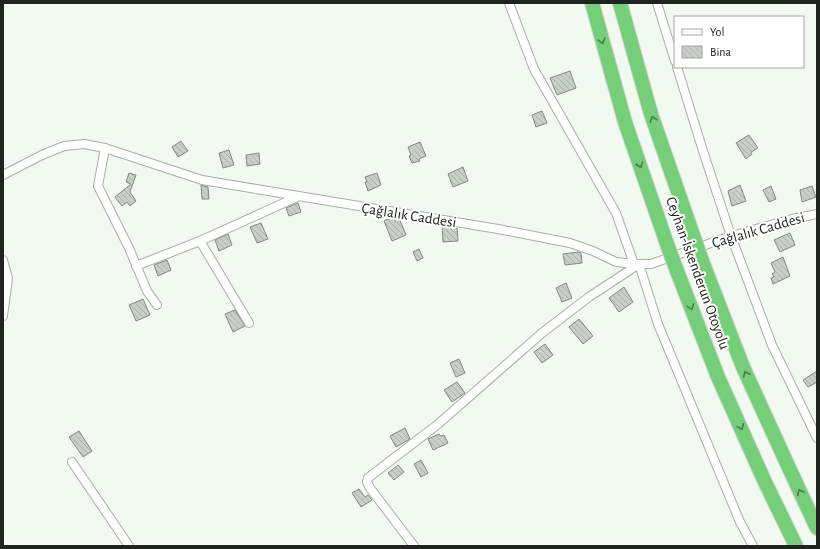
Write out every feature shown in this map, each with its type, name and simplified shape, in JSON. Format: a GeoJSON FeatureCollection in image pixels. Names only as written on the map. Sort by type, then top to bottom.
{"type":"FeatureCollection","features":[{"type":"Feature","properties":{"kind":"highway","name":"Ceyhan-İskenderun Otoyolu"},"geometry":{"type":"LineString","coordinates":[[592,3],[625,122],[677,271],[718,377],[764,480],[796,546]]}},
{"type":"Feature","properties":{"kind":"highway","name":"Ceyhan-İskenderun Otoyolu"},"geometry":{"type":"LineString","coordinates":[[620,3],[651,114],[702,261],[743,367],[817,528]]}},
{"type":"Feature","properties":{"kind":"street"},"geometry":{"type":"LineString","coordinates":[[509,3],[534,69],[616,213],[658,324],[740,522],[753,546]]}},
{"type":"Feature","properties":{"kind":"street"},"geometry":{"type":"LineString","coordinates":[[657,3],[674,58]]}},
{"type":"Feature","properties":{"kind":"street"},"geometry":{"type":"LineString","coordinates":[[677,68],[731,236],[772,345],[817,438]]}},
{"type":"Feature","properties":{"kind":"street","name":"Çağlalık Caddesi"},"geometry":{"type":"LineString","coordinates":[[3,175],[42,155],[64,146],[84,144],[105,148],[202,180],[498,229],[570,243],[593,251],[616,262],[636,264],[651,264],[731,236],[792,219],[817,214]]}},
{"type":"Feature","properties":{"kind":"street"},"geometry":{"type":"LineString","coordinates":[[105,148],[98,186],[126,241],[147,291],[157,306]]}},
{"type":"Feature","properties":{"kind":"street"},"geometry":{"type":"LineString","coordinates":[[136,266],[200,240],[298,196]]}},
{"type":"Feature","properties":{"kind":"street"},"geometry":{"type":"LineString","coordinates":[[200,240],[249,323]]}},
{"type":"Feature","properties":{"kind":"street"},"geometry":{"type":"LineString","coordinates":[[3,260],[8,278],[3,316]]}},
{"type":"Feature","properties":{"kind":"street"},"geometry":{"type":"LineString","coordinates":[[414,546],[370,488],[367,482],[368,478],[437,425],[542,333],[589,297],[636,264]]}},
{"type":"Feature","properties":{"kind":"street"},"geometry":{"type":"LineString","coordinates":[[72,462],[129,546]]}},
{"type":"Feature","properties":{"kind":"building"},"geometry":{"type":"Polygon","coordinates":[[[570,71],[576,88],[557,95],[550,78],[570,71]]]}},
{"type":"Feature","properties":{"kind":"building"},"geometry":{"type":"Polygon","coordinates":[[[542,111],[547,123],[536,127],[532,115],[542,111]]]}},
{"type":"Feature","properties":{"kind":"building"},"geometry":{"type":"Polygon","coordinates":[[[749,135],[758,148],[751,152],[752,154],[746,159],[736,143],[749,135]]]}},
{"type":"Feature","properties":{"kind":"building"},"geometry":{"type":"Polygon","coordinates":[[[181,141],[188,151],[178,157],[172,147],[181,141]]]}},
{"type":"Feature","properties":{"kind":"building"},"geometry":{"type":"Polygon","coordinates":[[[420,142],[426,156],[419,159],[420,161],[412,163],[409,156],[411,155],[408,147],[420,142]]]}},
{"type":"Feature","properties":{"kind":"building"},"geometry":{"type":"Polygon","coordinates":[[[229,150],[234,165],[223,168],[219,153],[229,150]]]}},
{"type":"Feature","properties":{"kind":"building"},"geometry":{"type":"Polygon","coordinates":[[[259,153],[260,164],[247,166],[246,155],[259,153]]]}},
{"type":"Feature","properties":{"kind":"building"},"geometry":{"type":"Polygon","coordinates":[[[463,167],[468,181],[453,187],[448,174],[463,167]]]}},
{"type":"Feature","properties":{"kind":"building"},"geometry":{"type":"Polygon","coordinates":[[[129,173],[136,175],[130,192],[136,201],[130,206],[127,202],[122,206],[115,197],[131,184],[126,182],[129,173]]]}},
{"type":"Feature","properties":{"kind":"building"},"geometry":{"type":"Polygon","coordinates":[[[377,173],[381,185],[368,191],[365,177],[377,173]]]}},
{"type":"Feature","properties":{"kind":"building"},"geometry":{"type":"Polygon","coordinates":[[[201,185],[208,187],[209,199],[202,199],[201,185]]]}},
{"type":"Feature","properties":{"kind":"building"},"geometry":{"type":"Polygon","coordinates":[[[740,185],[746,201],[732,206],[728,191],[740,185]]]}},
{"type":"Feature","properties":{"kind":"building"},"geometry":{"type":"Polygon","coordinates":[[[771,186],[776,199],[769,202],[763,190],[771,186]]]}},
{"type":"Feature","properties":{"kind":"building"},"geometry":{"type":"Polygon","coordinates":[[[812,186],[816,197],[802,202],[800,190],[812,186]]]}},
{"type":"Feature","properties":{"kind":"building"},"geometry":{"type":"Polygon","coordinates":[[[298,203],[301,212],[289,216],[286,208],[298,203]]]}},
{"type":"Feature","properties":{"kind":"building"},"geometry":{"type":"Polygon","coordinates":[[[393,217],[399,218],[406,235],[392,241],[384,221],[393,217]]]}},
{"type":"Feature","properties":{"kind":"building"},"geometry":{"type":"Polygon","coordinates":[[[261,223],[268,239],[257,243],[250,227],[261,223]]]}},
{"type":"Feature","properties":{"kind":"building"},"geometry":{"type":"Polygon","coordinates":[[[442,225],[457,228],[458,241],[443,242],[442,225]]]}},
{"type":"Feature","properties":{"kind":"building"},"geometry":{"type":"Polygon","coordinates":[[[790,233],[795,245],[780,252],[774,240],[790,233]]]}},
{"type":"Feature","properties":{"kind":"building"},"geometry":{"type":"Polygon","coordinates":[[[228,234],[232,245],[219,251],[215,240],[228,234]]]}},
{"type":"Feature","properties":{"kind":"building"},"geometry":{"type":"Polygon","coordinates":[[[419,249],[423,258],[417,261],[413,252],[419,249]]]}},
{"type":"Feature","properties":{"kind":"building"},"geometry":{"type":"Polygon","coordinates":[[[581,253],[582,263],[565,265],[563,254],[581,253]]]}},
{"type":"Feature","properties":{"kind":"building"},"geometry":{"type":"Polygon","coordinates":[[[783,257],[790,276],[773,284],[771,278],[774,277],[772,274],[775,272],[771,263],[783,257]]]}},
{"type":"Feature","properties":{"kind":"building"},"geometry":{"type":"Polygon","coordinates":[[[167,260],[171,270],[158,276],[154,265],[167,260]]]}},
{"type":"Feature","properties":{"kind":"building"},"geometry":{"type":"Polygon","coordinates":[[[566,283],[572,298],[562,302],[556,288],[566,283]]]}},
{"type":"Feature","properties":{"kind":"building"},"geometry":{"type":"Polygon","coordinates":[[[624,287],[633,302],[619,312],[609,298],[624,287]]]}},
{"type":"Feature","properties":{"kind":"building"},"geometry":{"type":"Polygon","coordinates":[[[143,299],[150,315],[136,321],[129,305],[143,299]]]}},
{"type":"Feature","properties":{"kind":"building"},"geometry":{"type":"Polygon","coordinates":[[[235,310],[245,326],[233,332],[225,314],[235,310]]]}},
{"type":"Feature","properties":{"kind":"building"},"geometry":{"type":"Polygon","coordinates":[[[579,319],[593,336],[583,344],[569,327],[579,319]]]}},
{"type":"Feature","properties":{"kind":"building"},"geometry":{"type":"Polygon","coordinates":[[[545,344],[553,355],[542,363],[534,352],[545,344]]]}},
{"type":"Feature","properties":{"kind":"building"},"geometry":{"type":"Polygon","coordinates":[[[459,359],[465,373],[456,377],[450,363],[459,359]]]}},
{"type":"Feature","properties":{"kind":"building"},"geometry":{"type":"Polygon","coordinates":[[[817,371],[817,382],[808,387],[803,380],[817,371]]]}},
{"type":"Feature","properties":{"kind":"building"},"geometry":{"type":"Polygon","coordinates":[[[457,382],[465,393],[452,402],[444,390],[457,382]]]}},
{"type":"Feature","properties":{"kind":"building"},"geometry":{"type":"Polygon","coordinates":[[[405,428],[410,439],[396,447],[390,436],[405,428]]]}},
{"type":"Feature","properties":{"kind":"building"},"geometry":{"type":"Polygon","coordinates":[[[79,431],[92,451],[83,457],[69,437],[79,431]]]}},
{"type":"Feature","properties":{"kind":"building"},"geometry":{"type":"Polygon","coordinates":[[[439,434],[440,436],[444,435],[448,443],[433,450],[428,439],[439,434]]]}},
{"type":"Feature","properties":{"kind":"building"},"geometry":{"type":"Polygon","coordinates":[[[421,460],[428,473],[421,477],[414,464],[421,460]]]}},
{"type":"Feature","properties":{"kind":"building"},"geometry":{"type":"Polygon","coordinates":[[[398,465],[404,472],[394,480],[388,473],[398,465]]]}},
{"type":"Feature","properties":{"kind":"building"},"geometry":{"type":"Polygon","coordinates":[[[359,489],[365,497],[368,495],[372,500],[361,507],[352,493],[359,489]]]}}]}
